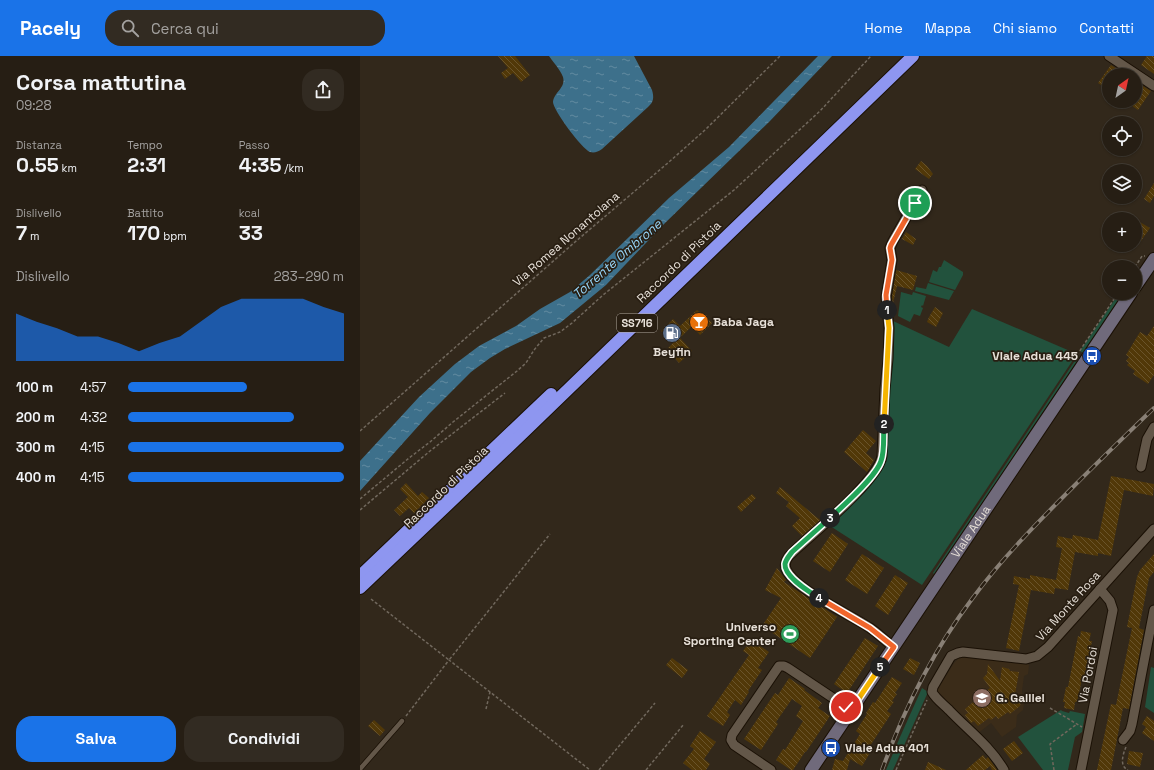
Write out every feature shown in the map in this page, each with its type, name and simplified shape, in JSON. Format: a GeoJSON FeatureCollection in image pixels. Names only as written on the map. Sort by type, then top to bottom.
{"type":"FeatureCollection","features":[{"type":"Feature","properties":{"kind":"highway","name":"Raccordo di Pistoia"},"geometry":{"type":"LineString","coordinates":[[360,576],[686,265],[901,56]]}},
{"type":"Feature","properties":{"kind":"highway","name":"Raccordo di Pistoia"},"geometry":{"type":"LineString","coordinates":[[360,588],[525,431],[913,56]]}},
{"type":"Feature","properties":{"kind":"main road"},"geometry":{"type":"LineString","coordinates":[[1142,277],[1154,259]]}},
{"type":"Feature","properties":{"kind":"main road","name":"Viale Adua"},"geometry":{"type":"LineString","coordinates":[[811,770],[1126,300]]}},
{"type":"Feature","properties":{"kind":"street"},"geometry":{"type":"LineString","coordinates":[[1109,56],[1154,86]]}},
{"type":"Feature","properties":{"kind":"street"},"geometry":{"type":"LineString","coordinates":[[894,647],[870,628],[804,588],[788,573],[785,564],[792,552],[857,492],[874,473],[881,462],[888,359],[889,328],[886,295],[892,260],[890,248],[922,190]]}},
{"type":"Feature","properties":{"kind":"street"},"geometry":{"type":"LineString","coordinates":[[1141,467],[1147,439],[1154,427]]}},
{"type":"Feature","properties":{"kind":"street","name":"Via Monte Rosa"},"geometry":{"type":"LineString","coordinates":[[932,692],[933,687],[950,658],[958,653],[966,652],[1024,659],[1037,656],[1048,647],[1100,589],[1153,534]]}},
{"type":"Feature","properties":{"kind":"street","name":"Via Pordoi"},"geometry":{"type":"LineString","coordinates":[[1082,770],[1113,610],[1110,601],[1100,589]]}},
{"type":"Feature","properties":{"kind":"street"},"geometry":{"type":"LineString","coordinates":[[1123,740],[1132,724],[1154,610]]}},
{"type":"Feature","properties":{"kind":"street"},"geometry":{"type":"LineString","coordinates":[[771,770],[734,745],[730,740],[779,666],[788,668],[851,710]]}},
{"type":"Feature","properties":{"kind":"street"},"geometry":{"type":"LineString","coordinates":[[932,692],[957,719],[987,747],[996,757],[1004,770]]}},
{"type":"Feature","properties":{"kind":"lane"},"geometry":{"type":"LineString","coordinates":[[360,769],[402,721]]}},
{"type":"Feature","properties":{"kind":"path","name":"Via Romea Nonantolana"},"geometry":{"type":"LineString","coordinates":[[360,431],[575,242],[669,162],[780,56]]}},
{"type":"Feature","properties":{"kind":"path"},"geometry":{"type":"LineString","coordinates":[[360,499],[453,422],[518,371],[526,363],[544,338],[560,332],[572,323],[609,290],[734,190],[820,111],[871,56]]}},
{"type":"Feature","properties":{"kind":"path"},"geometry":{"type":"LineString","coordinates":[[360,510],[430,451],[505,393]]}},
{"type":"Feature","properties":{"kind":"path"},"geometry":{"type":"LineString","coordinates":[[402,721],[550,534]]}},
{"type":"Feature","properties":{"kind":"path"},"geometry":{"type":"LineString","coordinates":[[371,599],[590,770]]}},
{"type":"Feature","properties":{"kind":"path"},"geometry":{"type":"LineString","coordinates":[[486,709],[490,692]]}},
{"type":"Feature","properties":{"kind":"path"},"geometry":{"type":"LineString","coordinates":[[896,770],[932,692]]}},
{"type":"Feature","properties":{"kind":"path"},"geometry":{"type":"LineString","coordinates":[[599,770],[655,703]]}},
{"type":"Feature","properties":{"kind":"path"},"geometry":{"type":"LineString","coordinates":[[1050,708],[1083,727],[1090,728]]}},
{"type":"Feature","properties":{"kind":"path"},"geometry":{"type":"LineString","coordinates":[[646,770],[684,724]]}},
{"type":"Feature","properties":{"kind":"path"},"geometry":{"type":"LineString","coordinates":[[1054,770],[1050,744],[1077,724]]}},
{"type":"Feature","properties":{"kind":"shaded area","name":"G. Galilei"},"geometry":{"type":"Polygon","coordinates":[[[966,657],[1026,663],[1029,665],[1028,674],[1024,676],[1022,691],[1024,703],[1023,710],[1017,715],[1016,727],[1002,737],[991,723],[977,734],[936,692],[954,663],[959,658],[966,657]]]}},
{"type":"Feature","properties":{"kind":"green space"},"geometry":{"type":"Polygon","coordinates":[[[944,260],[963,272],[963,275],[955,290],[929,282],[933,270],[937,272],[944,260]]]}},
{"type":"Feature","properties":{"kind":"green space"},"geometry":{"type":"Polygon","coordinates":[[[928,283],[954,291],[949,300],[915,291],[916,287],[926,289],[928,283]]]}},
{"type":"Feature","properties":{"kind":"green space"},"geometry":{"type":"Polygon","coordinates":[[[901,292],[912,295],[913,292],[926,296],[923,306],[922,305],[921,307],[923,308],[920,316],[914,314],[910,322],[898,316],[901,292]]]}},
{"type":"Feature","properties":{"kind":"green space"},"geometry":{"type":"Polygon","coordinates":[[[1114,300],[1118,300],[1083,353],[1080,351],[1114,300]]]}},
{"type":"Feature","properties":{"kind":"green space"},"geometry":{"type":"Polygon","coordinates":[[[972,309],[1077,354],[922,585],[827,524],[860,494],[884,467],[887,433],[891,320],[949,347],[972,309]]]}},
{"type":"Feature","properties":{"kind":"green space"},"geometry":{"type":"Polygon","coordinates":[[[1078,356],[1080,357],[934,574],[933,573],[1078,356]]]}},
{"type":"Feature","properties":{"kind":"green space"},"geometry":{"type":"Polygon","coordinates":[[[1151,667],[1154,668],[1154,713],[1145,707],[1151,667]]]}},
{"type":"Feature","properties":{"kind":"green space"},"geometry":{"type":"Polygon","coordinates":[[[922,688],[928,692],[893,770],[886,770],[900,737],[922,688]]]}},
{"type":"Feature","properties":{"kind":"green space"},"geometry":{"type":"Polygon","coordinates":[[[1061,710],[1069,713],[1070,711],[1085,714],[1082,732],[1075,737],[1068,770],[1043,770],[1018,737],[1061,710]]]}},
{"type":"Feature","properties":{"kind":"water"},"geometry":{"type":"Polygon","coordinates":[[[549,56],[634,56],[652,90],[652,101],[648,107],[602,149],[596,152],[590,152],[575,137],[554,106],[553,102],[555,95],[563,84],[563,77],[549,56]]]}},
{"type":"Feature","properties":{"kind":"water","name":"Torrente Ombrone"},"geometry":{"type":"Polygon","coordinates":[[[818,56],[832,56],[769,122],[664,224],[606,285],[560,323],[505,349],[471,372],[430,413],[360,491],[360,461],[419,397],[455,364],[479,346],[516,326],[540,309],[570,292],[590,275],[669,198],[729,147],[818,56]]]}},
{"type":"Feature","properties":{"kind":"building"},"geometry":{"type":"Polygon","coordinates":[[[498,56],[515,56],[530,75],[521,82],[513,73],[505,79],[501,73],[508,68],[498,56]]]}},
{"type":"Feature","properties":{"kind":"building"},"geometry":{"type":"Polygon","coordinates":[[[1147,56],[1154,56],[1154,74],[1141,65],[1147,56]]]}},
{"type":"Feature","properties":{"kind":"building"},"geometry":{"type":"Polygon","coordinates":[[[1111,65],[1116,68],[1109,68],[1111,65]]]}},
{"type":"Feature","properties":{"kind":"building"},"geometry":{"type":"Polygon","coordinates":[[[1102,77],[1102,86],[1098,83],[1102,77]]]}},
{"type":"Feature","properties":{"kind":"building"},"geometry":{"type":"Polygon","coordinates":[[[1142,85],[1151,91],[1142,104],[1142,85]]]}},
{"type":"Feature","properties":{"kind":"building"},"geometry":{"type":"Polygon","coordinates":[[[921,161],[933,174],[929,179],[915,169],[921,161]]]}},
{"type":"Feature","properties":{"kind":"building"},"geometry":{"type":"Polygon","coordinates":[[[1154,183],[1154,196],[1150,203],[1144,199],[1154,183]]]}},
{"type":"Feature","properties":{"kind":"building"},"geometry":{"type":"Polygon","coordinates":[[[1142,223],[1150,228],[1142,240],[1142,223]]]}},
{"type":"Feature","properties":{"kind":"building"},"geometry":{"type":"Polygon","coordinates":[[[906,232],[916,239],[913,245],[902,239],[906,232]]]}},
{"type":"Feature","properties":{"kind":"building"},"geometry":{"type":"Polygon","coordinates":[[[896,270],[917,276],[913,290],[897,286],[893,303],[892,297],[896,270]]]}},
{"type":"Feature","properties":{"kind":"building"},"geometry":{"type":"Polygon","coordinates":[[[935,307],[943,313],[936,327],[927,322],[935,307]]]}},
{"type":"Feature","properties":{"kind":"building"},"geometry":{"type":"Polygon","coordinates":[[[697,310],[702,314],[703,313],[712,323],[700,335],[692,326],[680,338],[692,351],[679,363],[673,356],[675,354],[668,348],[673,343],[661,331],[673,319],[680,326],[697,310]]]}},
{"type":"Feature","properties":{"kind":"building"},"geometry":{"type":"Polygon","coordinates":[[[1154,326],[1154,375],[1148,384],[1133,374],[1135,371],[1127,365],[1129,363],[1126,361],[1129,357],[1126,355],[1140,332],[1147,336],[1154,326]]]}},
{"type":"Feature","properties":{"kind":"building"},"geometry":{"type":"Polygon","coordinates":[[[863,430],[876,441],[866,453],[874,460],[867,472],[844,452],[863,430]]]}},
{"type":"Feature","properties":{"kind":"building"},"geometry":{"type":"Polygon","coordinates":[[[1111,476],[1154,484],[1153,496],[1124,490],[1111,556],[1098,553],[1098,556],[1075,552],[1068,590],[1055,588],[1054,594],[1031,590],[1019,651],[1006,648],[1019,585],[1013,584],[1014,576],[1030,579],[1030,575],[1056,580],[1062,548],[1056,547],[1058,536],[1072,539],[1073,535],[1098,540],[1111,476]]]}},
{"type":"Feature","properties":{"kind":"building"},"geometry":{"type":"Polygon","coordinates":[[[406,483],[418,496],[422,492],[429,498],[414,513],[409,508],[400,516],[394,510],[408,497],[400,489],[406,483]]]}},
{"type":"Feature","properties":{"kind":"building"},"geometry":{"type":"Polygon","coordinates":[[[780,487],[820,520],[802,536],[792,526],[800,518],[786,506],[789,502],[776,493],[780,487]]]}},
{"type":"Feature","properties":{"kind":"building"},"geometry":{"type":"Polygon","coordinates":[[[752,494],[756,498],[741,512],[737,507],[752,494]]]}},
{"type":"Feature","properties":{"kind":"building"},"geometry":{"type":"Polygon","coordinates":[[[832,533],[848,544],[830,572],[813,561],[832,533]]]}},
{"type":"Feature","properties":{"kind":"building"},"geometry":{"type":"Polygon","coordinates":[[[862,554],[884,568],[867,594],[845,580],[862,554]]]}},
{"type":"Feature","properties":{"kind":"building"},"geometry":{"type":"Polygon","coordinates":[[[1154,554],[1154,572],[1149,578],[1139,628],[1144,630],[1129,709],[1123,708],[1111,770],[1097,770],[1111,704],[1116,705],[1132,628],[1127,627],[1137,577],[1140,570],[1154,554]]]}},
{"type":"Feature","properties":{"kind":"building"},"geometry":{"type":"Polygon","coordinates":[[[777,568],[786,580],[784,582],[837,617],[810,658],[762,626],[781,598],[765,590],[777,568]]]}},
{"type":"Feature","properties":{"kind":"building"},"geometry":{"type":"Polygon","coordinates":[[[895,575],[908,583],[888,615],[875,606],[895,575]]]}},
{"type":"Feature","properties":{"kind":"building"},"geometry":{"type":"Polygon","coordinates":[[[1081,631],[1091,633],[1089,641],[1092,641],[1085,676],[1083,675],[1074,710],[1064,708],[1065,702],[1063,702],[1066,687],[1068,687],[1078,636],[1080,637],[1081,631]]]}},
{"type":"Feature","properties":{"kind":"building"},"geometry":{"type":"Polygon","coordinates":[[[865,638],[878,646],[847,693],[834,684],[865,638]]]}},
{"type":"Feature","properties":{"kind":"building"},"geometry":{"type":"Polygon","coordinates":[[[751,640],[769,652],[758,668],[762,670],[748,691],[749,692],[741,705],[735,700],[727,712],[730,715],[723,726],[707,716],[749,655],[743,651],[751,640]]]}},
{"type":"Feature","properties":{"kind":"building"},"geometry":{"type":"Polygon","coordinates":[[[672,658],[688,670],[682,678],[666,665],[672,658]]]}},
{"type":"Feature","properties":{"kind":"building"},"geometry":{"type":"Polygon","coordinates":[[[910,658],[920,663],[914,675],[903,669],[910,658]]]}},
{"type":"Feature","properties":{"kind":"building"},"geometry":{"type":"Polygon","coordinates":[[[988,664],[1000,681],[1002,667],[1009,669],[1010,671],[1019,672],[1014,700],[1021,701],[1020,706],[1010,714],[1008,712],[998,719],[996,716],[991,720],[989,718],[978,726],[974,721],[971,723],[965,715],[968,713],[965,709],[990,688],[983,678],[987,674],[988,664]]]}},
{"type":"Feature","properties":{"kind":"building"},"geometry":{"type":"Polygon","coordinates":[[[892,677],[902,683],[895,693],[897,694],[892,701],[894,702],[887,711],[891,714],[870,746],[873,748],[862,766],[850,759],[847,770],[832,770],[835,759],[843,761],[860,734],[856,731],[867,714],[866,713],[873,702],[875,703],[892,677]]]}},
{"type":"Feature","properties":{"kind":"building"},"geometry":{"type":"Polygon","coordinates":[[[789,678],[822,703],[818,708],[830,716],[793,770],[776,760],[783,749],[785,750],[803,721],[796,716],[802,706],[792,699],[776,722],[778,724],[761,750],[744,739],[775,693],[778,695],[789,678]]]}},
{"type":"Feature","properties":{"kind":"building"},"geometry":{"type":"Polygon","coordinates":[[[1147,716],[1154,721],[1154,741],[1142,733],[1146,727],[1142,724],[1147,716]]]}},
{"type":"Feature","properties":{"kind":"building"},"geometry":{"type":"Polygon","coordinates":[[[374,720],[385,730],[380,736],[368,726],[374,720]]]}},
{"type":"Feature","properties":{"kind":"building"},"geometry":{"type":"Polygon","coordinates":[[[700,731],[716,742],[704,759],[710,764],[706,770],[692,770],[683,763],[694,749],[690,746],[700,731]]]}},
{"type":"Feature","properties":{"kind":"building"},"geometry":{"type":"Polygon","coordinates":[[[1014,741],[1023,753],[1012,761],[1003,749],[1014,741]]]}},
{"type":"Feature","properties":{"kind":"building"},"geometry":{"type":"Polygon","coordinates":[[[1129,751],[1143,753],[1140,767],[1127,764],[1129,751]]]}},
{"type":"Feature","properties":{"kind":"building"},"geometry":{"type":"Polygon","coordinates":[[[983,755],[986,759],[988,757],[997,770],[992,770],[990,766],[985,770],[966,770],[983,755]]]}},
{"type":"Feature","properties":{"kind":"building"},"geometry":{"type":"Polygon","coordinates":[[[928,762],[946,770],[925,770],[928,762]]]}},
{"type":"Feature","properties":{"kind":"railway"},"geometry":{"type":"LineString","coordinates":[[882,770],[900,725],[932,660],[972,599],[1008,555],[1034,527],[1154,408]]}},
{"type":"Feature","properties":{"kind":"place","name":"Baba Jaga"},"geometry":{"type":"Point","coordinates":[699,322]}},
{"type":"Feature","properties":{"kind":"place","name":"Beyfin"},"geometry":{"type":"Point","coordinates":[672,333]}},
{"type":"Feature","properties":{"kind":"place","name":"Viale Adua 445"},"geometry":{"type":"Point","coordinates":[1092,356]}},
{"type":"Feature","properties":{"kind":"place","name":"Universo Sporting Center"},"geometry":{"type":"Point","coordinates":[790,634]}},
{"type":"Feature","properties":{"kind":"place","name":"G. Galilei"},"geometry":{"type":"Point","coordinates":[982,698]}},
{"type":"Feature","properties":{"kind":"place","name":"Viale Adua 401"},"geometry":{"type":"Point","coordinates":[831,748]}},
{"type":"Feature","properties":{"kind":"route"},"geometry":{"type":"LineString","coordinates":[[846,707],[851,710],[894,647],[870,628],[804,588],[788,573],[785,564],[792,552],[857,492],[874,473],[881,462],[888,359],[889,328],[886,295],[892,260],[890,248],[915,203]]}}]}
